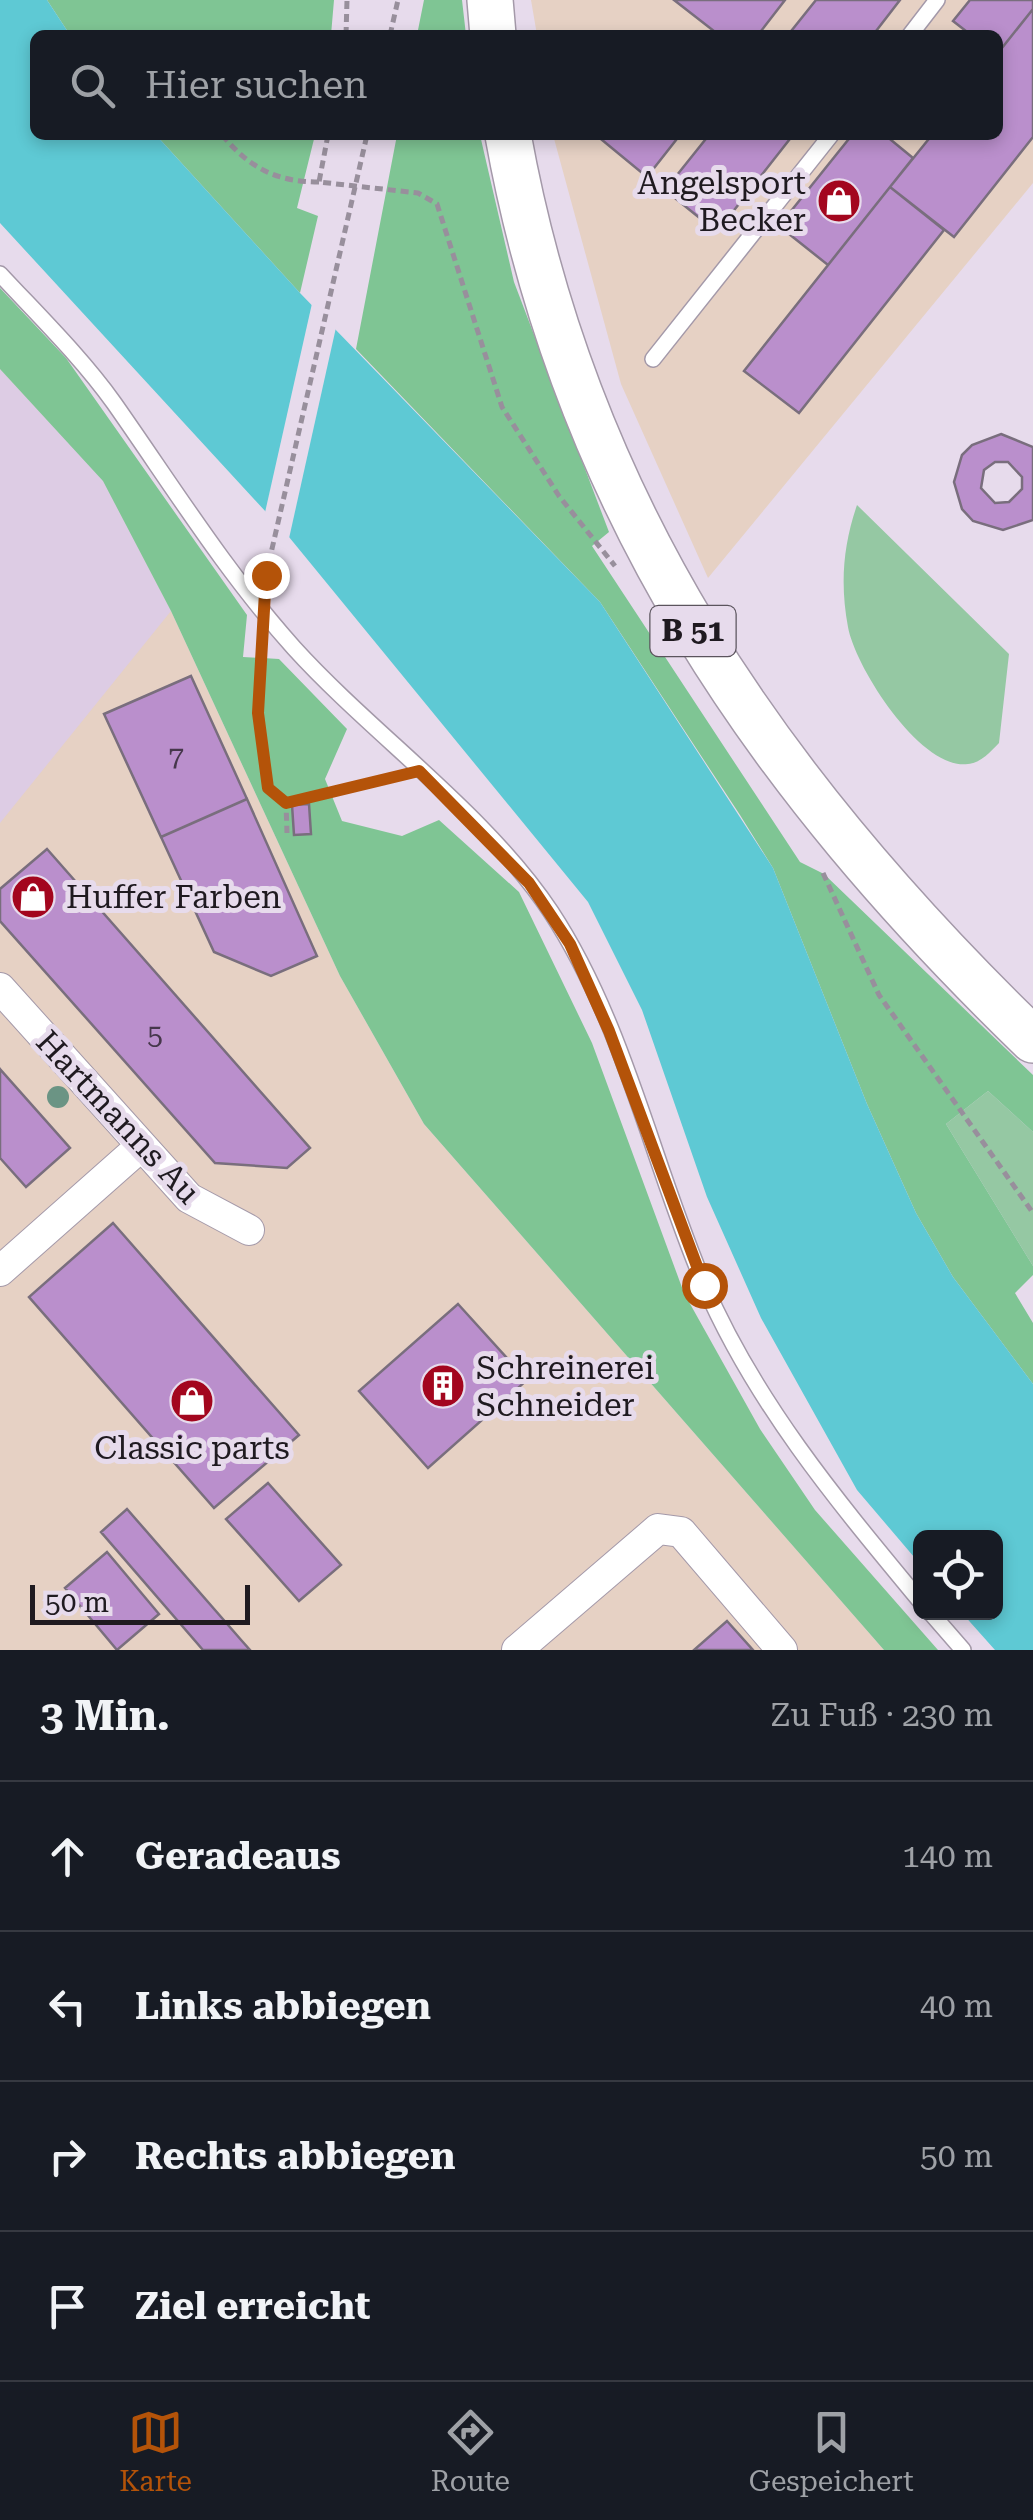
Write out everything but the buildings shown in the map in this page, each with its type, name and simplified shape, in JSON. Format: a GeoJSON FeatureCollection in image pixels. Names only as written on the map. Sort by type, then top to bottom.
{"type":"FeatureCollection","features":[{"type":"Feature","properties":{"kind":"main road"},"geometry":{"type":"LineString","coordinates":[[490,0],[493,30]]}},
{"type":"Feature","properties":{"kind":"main road","name":"B 51"},"geometry":{"type":"LineString","coordinates":[[509,140],[535,262],[562,349],[623,497],[686,620],[762,732],[822,811],[943,948],[1033,1040]]}},
{"type":"Feature","properties":{"kind":"street","name":"Hartmanns Au"},"geometry":{"type":"LineString","coordinates":[[0,988],[188,1198],[249,1230]]}},
{"type":"Feature","properties":{"kind":"street"},"geometry":{"type":"LineString","coordinates":[[0,1271],[140,1148]]}},
{"type":"Feature","properties":{"kind":"street"},"geometry":{"type":"LineString","coordinates":[[517,1650],[646,1537],[658,1529],[669,1529],[680,1532],[782,1650]]}},
{"type":"Feature","properties":{"kind":"lane"},"geometry":{"type":"LineString","coordinates":[[914,30],[937,0]]}},
{"type":"Feature","properties":{"kind":"lane"},"geometry":{"type":"LineString","coordinates":[[653,360],[827,140]]}},
{"type":"Feature","properties":{"kind":"lane"},"geometry":{"type":"LineString","coordinates":[[0,274],[112,400],[212,550],[283,635],[499,850],[550,912],[609,1031],[704,1285],[740,1357],[834,1498],[913,1593]]}},
{"type":"Feature","properties":{"kind":"lane"},"geometry":{"type":"LineString","coordinates":[[937,1620],[963,1650]]}},
{"type":"Feature","properties":{"kind":"path"},"geometry":{"type":"LineString","coordinates":[[346,30],[348,0]]}},
{"type":"Feature","properties":{"kind":"path"},"geometry":{"type":"LineString","coordinates":[[391,30],[398,0]]}},
{"type":"Feature","properties":{"kind":"path"},"geometry":{"type":"LineString","coordinates":[[227,140],[256,169],[277,178],[418,193],[437,204],[470,309]]}},
{"type":"Feature","properties":{"kind":"path"},"geometry":{"type":"LineString","coordinates":[[319,182],[327,140]]}},
{"type":"Feature","properties":{"kind":"path"},"geometry":{"type":"LineString","coordinates":[[288,833],[286,803],[268,788],[262,765],[261,653],[266,575],[366,140]]}},
{"type":"Feature","properties":{"kind":"path"},"geometry":{"type":"LineString","coordinates":[[286,803],[419,771]]}},
{"type":"Feature","properties":{"kind":"shaded area"},"geometry":{"type":"Polygon","coordinates":[[[531,0],[1033,0],[1033,183],[708,578],[621,384],[554,140],[1003,140],[1003,30],[536,30],[531,0]]]}},
{"type":"Feature","properties":{"kind":"shaded area"},"geometry":{"type":"Polygon","coordinates":[[[0,369],[103,480],[171,611],[340,976],[424,1124],[884,1650],[0,1650],[0,369]]]}},
{"type":"Feature","properties":{"kind":"shaded area"},"geometry":{"type":"Polygon","coordinates":[[[0,369],[103,480],[171,611],[0,823],[0,369]]]}},
{"type":"Feature","properties":{"kind":"green space"},"geometry":{"type":"Polygon","coordinates":[[[47,0],[334,0],[331,30],[67,30],[47,0]]]}},
{"type":"Feature","properties":{"kind":"green space"},"geometry":{"type":"Polygon","coordinates":[[[424,0],[462,0],[465,30],[418,30],[424,0]]]}},
{"type":"Feature","properties":{"kind":"green space"},"geometry":{"type":"Polygon","coordinates":[[[161,140],[314,140],[297,208],[318,216],[300,293],[161,140]]]}},
{"type":"Feature","properties":{"kind":"green space"},"geometry":{"type":"Polygon","coordinates":[[[396,140],[481,140],[514,282],[609,532],[592,546],[800,862],[824,874],[1033,1075],[1033,1132],[988,1091],[946,1124],[1033,1266],[1033,1275],[1015,1293],[1033,1323],[1033,1384],[953,1277],[916,1213],[867,1104],[773,868],[740,815],[600,602],[356,349],[396,140]]]}},
{"type":"Feature","properties":{"kind":"green space"},"geometry":{"type":"Polygon","coordinates":[[[0,288],[66,358],[247,615],[243,657],[279,659],[347,729],[325,779],[342,821],[402,836],[439,820],[519,892],[592,1043],[684,1293],[760,1429],[815,1510],[938,1650],[884,1650],[424,1124],[340,976],[171,611],[103,481],[0,369],[0,288]]]}},
{"type":"Feature","properties":{"kind":"green space"},"geometry":{"type":"Polygon","coordinates":[[[857,505],[1009,654],[999,743],[977,761],[950,762],[911,734],[877,690],[853,645],[844,580],[846,550],[857,505]]]}},
{"type":"Feature","properties":{"kind":"green space"},"geometry":{"type":"Polygon","coordinates":[[[988,1091],[1033,1132],[1033,1266],[946,1124],[988,1091]]]}},
{"type":"Feature","properties":{"kind":"water"},"geometry":{"type":"Polygon","coordinates":[[[0,0],[47,0],[67,30],[30,30],[30,140],[161,140],[300,293],[600,602],[773,868],[867,1104],[916,1213],[953,1277],[1033,1384],[1033,1650],[995,1650],[968,1620],[1003,1620],[1003,1530],[913,1530],[913,1556],[857,1490],[761,1318],[707,1197],[642,1010],[588,902],[289,537],[0,223],[0,0]]]}},
{"type":"Feature","properties":{"kind":"pier"},"geometry":{"type":"Polygon","coordinates":[[[313,299],[337,323],[288,543],[264,517],[313,299]]]}},
{"type":"Feature","properties":{"kind":"place","name":"Angelsport Becker"},"geometry":{"type":"Point","coordinates":[839,201]}},
{"type":"Feature","properties":{"kind":"place","name":"Huffer Farben"},"geometry":{"type":"Point","coordinates":[33,897]}},
{"type":"Feature","properties":{"kind":"place","name":"Schreinerei Schneider"},"geometry":{"type":"Point","coordinates":[443,1386]}},
{"type":"Feature","properties":{"kind":"place","name":"Classic parts"},"geometry":{"type":"Point","coordinates":[192,1401]}},
{"type":"Feature","properties":{"kind":"route"},"geometry":{"type":"LineString","coordinates":[[266,575],[258,713],[268,788],[286,803],[419,771],[529,883],[570,944],[609,1031],[704,1285]]}}]}
